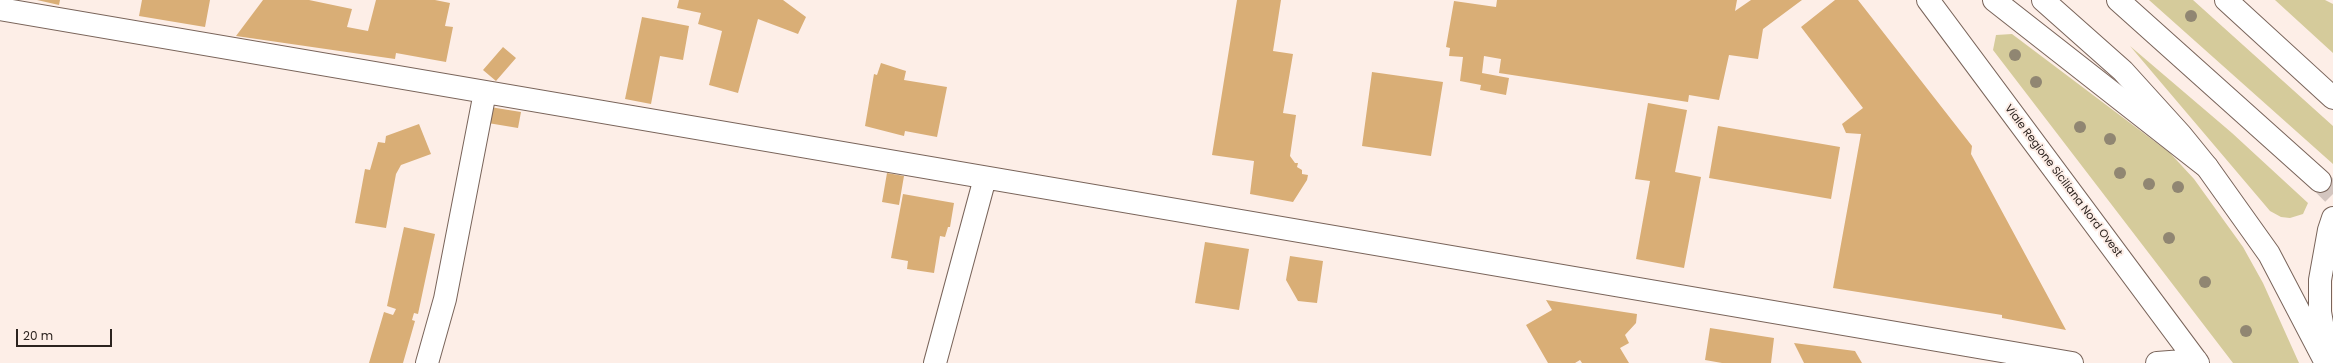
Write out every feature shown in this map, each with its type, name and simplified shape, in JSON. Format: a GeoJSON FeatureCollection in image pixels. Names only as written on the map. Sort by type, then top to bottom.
{"type":"FeatureCollection","features":[{"type":"Feature","properties":{"kind":"street","name":"Viale Regione Siciliana Nord Ovest"},"geometry":{"type":"LineString","coordinates":[[1928,0],[2197,362]]}},
{"type":"Feature","properties":{"kind":"street"},"geometry":{"type":"LineString","coordinates":[[1994,0],[2207,167]]}},
{"type":"Feature","properties":{"kind":"street"},"geometry":{"type":"LineString","coordinates":[[2043,0],[2123,71],[2176,129],[2207,167],[2269,254],[2326,363]]}},
{"type":"Feature","properties":{"kind":"street"},"geometry":{"type":"LineString","coordinates":[[2118,0],[2320,181]]}},
{"type":"Feature","properties":{"kind":"street"},"geometry":{"type":"LineString","coordinates":[[2226,0],[2333,98]]}},
{"type":"Feature","properties":{"kind":"street"},"geometry":{"type":"LineString","coordinates":[[0,9],[2072,363]]}},
{"type":"Feature","properties":{"kind":"street"},"geometry":{"type":"LineString","coordinates":[[427,363],[445,298],[485,92]]}},
{"type":"Feature","properties":{"kind":"street"},"geometry":{"type":"LineString","coordinates":[[935,363],[985,178]]}},
{"type":"Feature","properties":{"kind":"street"},"geometry":{"type":"LineString","coordinates":[[2331,224],[2320,280],[2320,312],[2324,343],[2331,363]]}},
{"type":"Feature","properties":{"kind":"street"},"geometry":{"type":"LineString","coordinates":[[2158,363],[2197,362]]}},
{"type":"Feature","properties":{"kind":"shaded area"},"geometry":{"type":"Polygon","coordinates":[[[2149,0],[2193,0],[2333,126],[2333,164],[2149,0]]]}},
{"type":"Feature","properties":{"kind":"shaded area"},"geometry":{"type":"Polygon","coordinates":[[[2275,0],[2325,0],[2333,4],[2333,53],[2275,0]]]}},
{"type":"Feature","properties":{"kind":"shaded area"},"geometry":{"type":"Polygon","coordinates":[[[2012,34],[2170,153],[2194,179],[2243,247],[2263,283],[2299,363],[2233,363],[1993,50],[1996,35],[2012,34]]]}},
{"type":"Feature","properties":{"kind":"shaded area"},"geometry":{"type":"Polygon","coordinates":[[[2130,46],[2232,133],[2308,203],[2303,214],[2290,218],[2281,217],[2270,211],[2130,46]]]}},
{"type":"Feature","properties":{"kind":"building"},"geometry":{"type":"Polygon","coordinates":[[[37,0],[60,0],[59,5],[37,0]]]}},
{"type":"Feature","properties":{"kind":"building"},"geometry":{"type":"Polygon","coordinates":[[[142,0],[210,0],[205,27],[139,16],[142,0]]]}},
{"type":"Feature","properties":{"kind":"building"},"geometry":{"type":"Polygon","coordinates":[[[263,0],[309,0],[352,9],[347,27],[368,31],[376,0],[435,0],[450,3],[445,26],[453,27],[446,62],[396,53],[395,59],[236,36],[263,0]]]}},
{"type":"Feature","properties":{"kind":"building"},"geometry":{"type":"Polygon","coordinates":[[[679,0],[783,0],[806,17],[798,34],[758,19],[738,93],[709,85],[722,31],[698,24],[701,13],[677,8],[679,0]]]}},
{"type":"Feature","properties":{"kind":"building"},"geometry":{"type":"Polygon","coordinates":[[[1237,0],[1281,0],[1273,51],[1293,54],[1283,113],[1296,115],[1290,156],[1295,163],[1298,163],[1297,167],[1302,170],[1302,174],[1308,175],[1307,180],[1293,202],[1250,194],[1254,161],[1212,155],[1237,0]]]}},
{"type":"Feature","properties":{"kind":"building"},"geometry":{"type":"Polygon","coordinates":[[[1497,0],[1737,0],[1735,11],[1751,0],[1802,0],[1763,29],[1758,59],[1729,55],[1719,100],[1689,95],[1688,102],[1499,73],[1501,59],[1484,56],[1482,73],[1509,78],[1506,95],[1480,90],[1481,85],[1460,81],[1463,57],[1449,56],[1450,48],[1446,47],[1454,1],[1496,7],[1497,0]]]}},
{"type":"Feature","properties":{"kind":"building"},"geometry":{"type":"Polygon","coordinates":[[[1835,0],[1858,0],[1972,146],[1971,154],[2066,330],[2002,318],[2002,315],[1833,288],[1861,134],[1846,133],[1842,124],[1863,108],[1801,27],[1835,0]]]}},
{"type":"Feature","properties":{"kind":"building"},"geometry":{"type":"Polygon","coordinates":[[[642,17],[689,26],[683,60],[660,56],[651,104],[625,99],[642,17]]]}},
{"type":"Feature","properties":{"kind":"building"},"geometry":{"type":"Polygon","coordinates":[[[503,47],[516,58],[496,81],[483,70],[503,47]]]}},
{"type":"Feature","properties":{"kind":"building"},"geometry":{"type":"Polygon","coordinates":[[[881,63],[906,71],[904,80],[947,87],[937,137],[905,131],[904,136],[865,126],[874,74],[877,75],[881,63]]]}},
{"type":"Feature","properties":{"kind":"building"},"geometry":{"type":"Polygon","coordinates":[[[1372,72],[1443,82],[1431,156],[1362,146],[1372,72]]]}},
{"type":"Feature","properties":{"kind":"building"},"geometry":{"type":"Polygon","coordinates":[[[1648,103],[1687,110],[1675,172],[1701,177],[1684,268],[1636,259],[1650,181],[1635,179],[1648,103]]]}},
{"type":"Feature","properties":{"kind":"building"},"geometry":{"type":"Polygon","coordinates":[[[490,107],[521,112],[518,128],[488,123],[490,107]]]}},
{"type":"Feature","properties":{"kind":"building"},"geometry":{"type":"Polygon","coordinates":[[[419,124],[431,154],[401,165],[396,174],[386,228],[355,223],[365,169],[370,170],[378,142],[385,143],[386,136],[419,124]]]}},
{"type":"Feature","properties":{"kind":"building"},"geometry":{"type":"Polygon","coordinates":[[[1718,126],[1840,147],[1831,199],[1709,178],[1718,126]]]}},
{"type":"Feature","properties":{"kind":"building"},"geometry":{"type":"Polygon","coordinates":[[[887,173],[904,176],[899,205],[882,202],[887,173]]]}},
{"type":"Feature","properties":{"kind":"building"},"geometry":{"type":"Polygon","coordinates":[[[903,194],[954,203],[950,227],[948,227],[945,237],[940,236],[934,273],[907,269],[908,261],[891,258],[903,194]]]}},
{"type":"Feature","properties":{"kind":"building"},"geometry":{"type":"Polygon","coordinates":[[[404,227],[435,234],[418,314],[414,313],[412,320],[415,321],[403,363],[369,363],[384,312],[393,315],[396,309],[387,306],[404,227]]]}},
{"type":"Feature","properties":{"kind":"building"},"geometry":{"type":"Polygon","coordinates":[[[1205,242],[1249,249],[1239,310],[1195,303],[1205,242]]]}},
{"type":"Feature","properties":{"kind":"building"},"geometry":{"type":"Polygon","coordinates":[[[1290,256],[1323,261],[1317,303],[1298,301],[1286,280],[1290,256]]]}},
{"type":"Feature","properties":{"kind":"building"},"geometry":{"type":"Polygon","coordinates":[[[1546,300],[1637,314],[1636,323],[1625,335],[1629,343],[1620,348],[1629,363],[1582,363],[1580,360],[1575,363],[1548,363],[1526,325],[1552,310],[1546,300]]]}},
{"type":"Feature","properties":{"kind":"building"},"geometry":{"type":"Polygon","coordinates":[[[1710,328],[1774,338],[1771,363],[1722,363],[1705,360],[1710,328]]]}},
{"type":"Feature","properties":{"kind":"building"},"geometry":{"type":"Polygon","coordinates":[[[1794,343],[1855,351],[1862,363],[1804,363],[1794,343]]]}},
{"type":"Feature","properties":{"kind":"tunnel"},"geometry":{"type":"LineString","coordinates":[[2320,181],[2333,194]]}}]}
